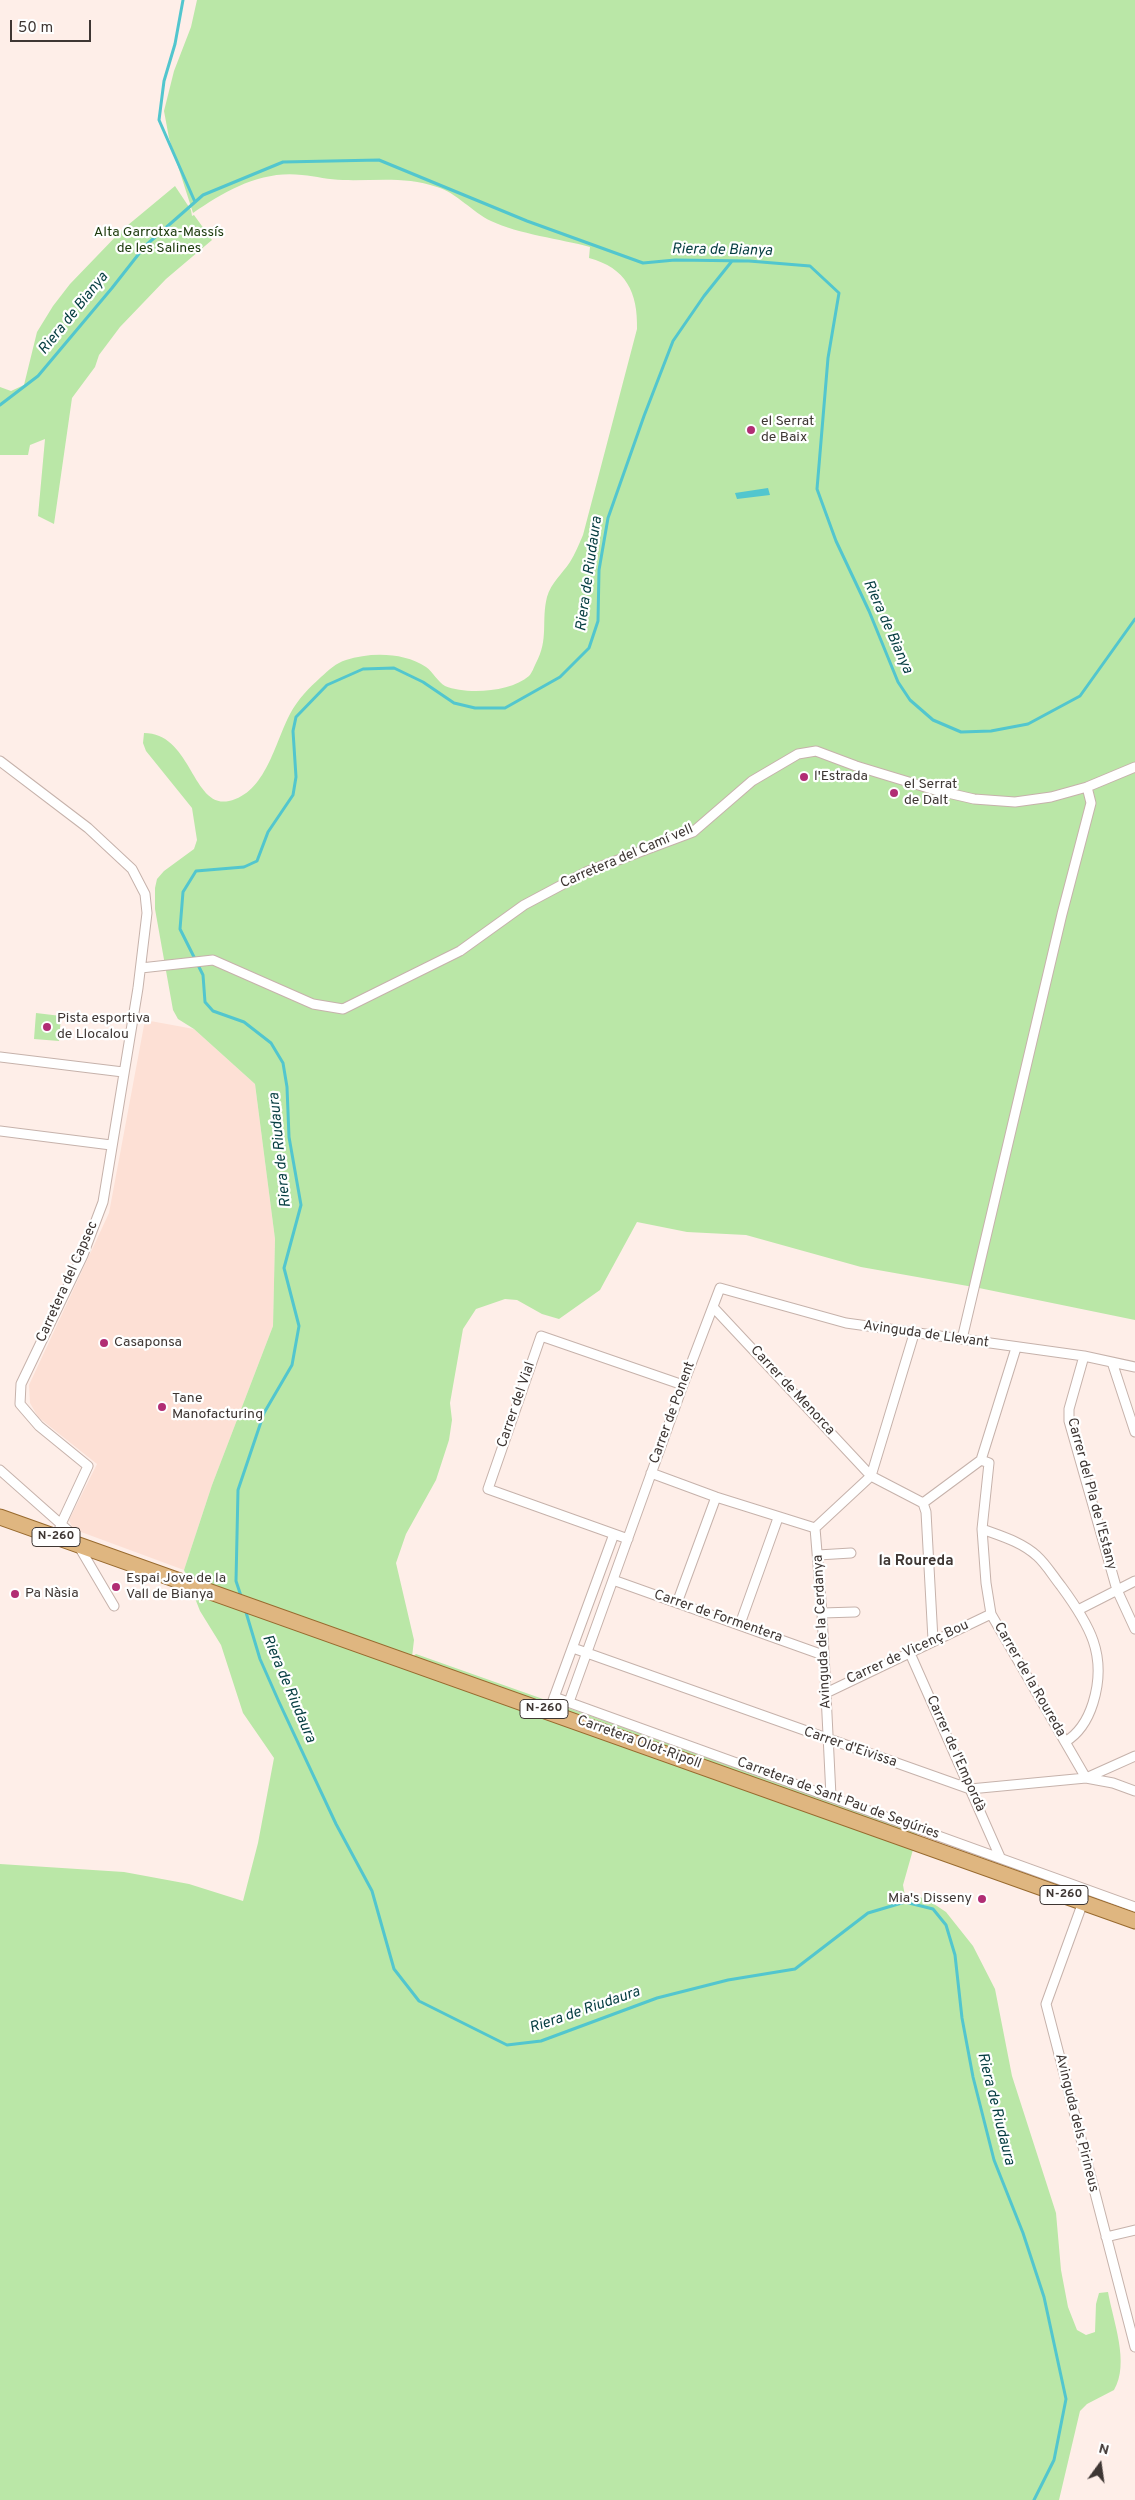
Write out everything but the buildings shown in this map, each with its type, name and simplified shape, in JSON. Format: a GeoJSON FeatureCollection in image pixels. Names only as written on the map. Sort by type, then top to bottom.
{"type":"FeatureCollection","features":[{"type":"Feature","properties":{"kind":"main road","name":"Carretera Olot-Ripoll"},"geometry":{"type":"LineString","coordinates":[[0,1517],[59,1531],[78,1545],[189,1585],[552,1704],[1135,1921]]}},
{"type":"Feature","properties":{"kind":"street","name":"Carretera del Camí vell"},"geometry":{"type":"LineString","coordinates":[[141,968],[213,960],[313,1004],[343,1009],[460,951],[524,904],[586,872],[693,832],[752,781],[798,754],[816,751],[878,774],[974,799],[1015,802],[1051,797],[1087,787],[1135,767]]}},
{"type":"Feature","properties":{"kind":"street","name":"Carretera del Capsec"},"geometry":{"type":"LineString","coordinates":[[0,761],[88,828],[132,869],[145,894],[147,913],[138,988],[103,1202],[55,1316],[21,1384],[20,1404],[39,1426],[88,1466],[59,1531]]}},
{"type":"Feature","properties":{"kind":"street"},"geometry":{"type":"LineString","coordinates":[[962,1339],[1060,923],[1091,803],[1087,787]]}},
{"type":"Feature","properties":{"kind":"street"},"geometry":{"type":"LineString","coordinates":[[0,1057],[123,1072]]}},
{"type":"Feature","properties":{"kind":"street"},"geometry":{"type":"LineString","coordinates":[[0,1131],[112,1145]]}},
{"type":"Feature","properties":{"kind":"street","name":"Avinguda de Llevant"},"geometry":{"type":"LineString","coordinates":[[720,1288],[846,1324],[1084,1356],[1135,1367]]}},
{"type":"Feature","properties":{"kind":"street","name":"Carrer de Ponent"},"geometry":{"type":"LineString","coordinates":[[569,1702],[683,1385],[720,1288]]}},
{"type":"Feature","properties":{"kind":"street","name":"Carrer de Menorca"},"geometry":{"type":"LineString","coordinates":[[713,1307],[871,1476]]}},
{"type":"Feature","properties":{"kind":"street"},"geometry":{"type":"LineString","coordinates":[[651,1473],[778,1518],[815,1528],[871,1476],[914,1334]]}},
{"type":"Feature","properties":{"kind":"street","name":"Carrer del Vial"},"geometry":{"type":"LineString","coordinates":[[614,1534],[488,1489],[541,1336],[683,1385]]}},
{"type":"Feature","properties":{"kind":"street"},"geometry":{"type":"LineString","coordinates":[[923,1502],[981,1460],[1016,1348]]}},
{"type":"Feature","properties":{"kind":"street","name":"Carrer del Pla de l'Estany"},"geometry":{"type":"LineString","coordinates":[[1084,1356],[1069,1409],[1069,1421],[1118,1590],[1135,1630]]}},
{"type":"Feature","properties":{"kind":"street"},"geometry":{"type":"LineString","coordinates":[[1112,1362],[1135,1432]]}},
{"type":"Feature","properties":{"kind":"street","name":"Carrer de la Roureda"},"geometry":{"type":"LineString","coordinates":[[981,1460],[989,1464],[982,1529],[986,1583],[991,1614],[1086,1778]]}},
{"type":"Feature","properties":{"kind":"street"},"geometry":{"type":"LineString","coordinates":[[0,1470],[59,1531]]}},
{"type":"Feature","properties":{"kind":"street"},"geometry":{"type":"LineString","coordinates":[[871,1476],[923,1502],[926,1512],[934,1640]]}},
{"type":"Feature","properties":{"kind":"street"},"geometry":{"type":"LineString","coordinates":[[677,1603],[716,1497]]}},
{"type":"Feature","properties":{"kind":"street"},"geometry":{"type":"LineString","coordinates":[[740,1624],[778,1518]]}},
{"type":"Feature","properties":{"kind":"street","name":"Avinguda de la Cerdanya"},"geometry":{"type":"LineString","coordinates":[[815,1528],[822,1613],[831,1796]]}},
{"type":"Feature","properties":{"kind":"street"},"geometry":{"type":"LineString","coordinates":[[982,1529],[1024,1546],[1039,1557],[1078,1610],[1093,1641],[1100,1668],[1097,1689],[1090,1713],[1076,1735],[1065,1742]]}},
{"type":"Feature","properties":{"kind":"street"},"geometry":{"type":"LineString","coordinates":[[552,1704],[614,1534],[628,1538]]}},
{"type":"Feature","properties":{"kind":"street"},"geometry":{"type":"LineString","coordinates":[[78,1545],[114,1606]]}},
{"type":"Feature","properties":{"kind":"street"},"geometry":{"type":"LineString","coordinates":[[818,1555],[851,1553]]}},
{"type":"Feature","properties":{"kind":"street","name":"Carrer de Formentera"},"geometry":{"type":"LineString","coordinates":[[613,1580],[823,1655]]}},
{"type":"Feature","properties":{"kind":"street"},"geometry":{"type":"LineString","coordinates":[[1078,1610],[1135,1582]]}},
{"type":"Feature","properties":{"kind":"street"},"geometry":{"type":"LineString","coordinates":[[822,1613],[855,1612]]}},
{"type":"Feature","properties":{"kind":"street","name":"Carrer de Vicenç Bou"},"geometry":{"type":"LineString","coordinates":[[826,1693],[909,1651],[991,1614]]}},
{"type":"Feature","properties":{"kind":"street","name":"Carrer d'Eivissa"},"geometry":{"type":"LineString","coordinates":[[573,1648],[970,1790],[1086,1778],[1113,1783],[1135,1791]]}},
{"type":"Feature","properties":{"kind":"street","name":"Carrer de l'Empordà"},"geometry":{"type":"LineString","coordinates":[[909,1651],[1000,1857]]}},
{"type":"Feature","properties":{"kind":"street","name":"Carretera de Sant Pau de Segúries"},"geometry":{"type":"LineString","coordinates":[[552,1704],[569,1702],[1135,1906]]}},
{"type":"Feature","properties":{"kind":"street"},"geometry":{"type":"LineString","coordinates":[[1086,1778],[1135,1756]]}},
{"type":"Feature","properties":{"kind":"street","name":"Avinguda dels Pirineus"},"geometry":{"type":"LineString","coordinates":[[1083,1902],[1046,2004],[1135,2348]]}},
{"type":"Feature","properties":{"kind":"street"},"geometry":{"type":"LineString","coordinates":[[1106,2237],[1135,2230]]}},
{"type":"Feature","properties":{"kind":"shaded area"},"geometry":{"type":"Polygon","coordinates":[[[145,1020],[194,1029],[255,1084],[275,1239],[273,1326],[212,1485],[184,1570],[73,1529],[69,1520],[97,1464],[38,1417],[30,1403],[29,1385],[109,1213],[145,1020]]]}},
{"type":"Feature","properties":{"kind":"green space"},"geometry":{"type":"Polygon","coordinates":[[[197,0],[1135,0],[1135,1320],[979,1288],[861,1267],[746,1235],[687,1232],[637,1222],[600,1290],[559,1319],[542,1314],[517,1300],[505,1299],[476,1309],[463,1329],[450,1403],[452,1420],[449,1440],[436,1480],[406,1534],[396,1563],[414,1640],[412,1657],[416,1654],[918,1832],[903,1885],[905,1896],[925,1898],[946,1912],[973,1946],[995,1989],[1012,2076],[1056,2213],[1061,2270],[1068,2307],[1077,2330],[1086,2335],[1095,2332],[1096,2304],[1099,2293],[1108,2292],[1119,2342],[1121,2367],[1119,2379],[1114,2390],[1087,2404],[1080,2411],[1059,2500],[0,2500],[0,1864],[124,1872],[189,1884],[243,1901],[258,1843],[274,1758],[243,1713],[221,1645],[200,1611],[184,1570],[212,1485],[273,1326],[275,1239],[255,1084],[194,1029],[178,1019],[173,1010],[155,909],[155,888],[157,879],[164,871],[194,849],[197,840],[192,808],[146,751],[143,743],[144,733],[160,736],[172,745],[207,794],[217,800],[229,801],[242,796],[261,777],[297,703],[321,677],[342,661],[355,657],[376,655],[408,658],[426,667],[445,686],[454,689],[476,691],[511,686],[529,676],[540,654],[544,638],[547,597],[554,583],[570,562],[583,535],[637,329],[635,304],[627,283],[612,268],[602,262],[589,258],[590,247],[502,226],[484,217],[451,194],[437,187],[402,180],[338,180],[287,174],[258,179],[244,184],[218,197],[193,213],[169,138],[164,111],[174,71],[191,27],[197,0]]]}},
{"type":"Feature","properties":{"kind":"green space","name":"Alta Garrotxa-Massís de les Salines"},"geometry":{"type":"Polygon","coordinates":[[[175,186],[191,210],[192,216],[194,215],[212,240],[166,279],[120,327],[99,355],[95,367],[72,398],[54,524],[38,516],[45,439],[30,445],[28,455],[0,455],[0,387],[11,391],[24,385],[37,332],[53,306],[70,284],[122,230],[175,186]]]}},
{"type":"Feature","properties":{"kind":"green space","name":"Pista esportiva de Llocalou"},"geometry":{"type":"Polygon","coordinates":[[[36,1013],[61,1016],[59,1041],[34,1039],[36,1013]]]}},
{"type":"Feature","properties":{"kind":"water"},"geometry":{"type":"Polygon","coordinates":[[[768,488],[770,495],[737,499],[735,493],[768,488]]]}},
{"type":"Feature","properties":{"kind":"waterway"},"geometry":{"type":"LineString","coordinates":[[183,0],[175,44],[164,81],[159,120],[195,202]]}},
{"type":"Feature","properties":{"kind":"waterway","name":"Riera de Bianya"},"geometry":{"type":"LineString","coordinates":[[0,405],[38,376],[145,246],[203,195],[283,162],[379,160],[527,221],[643,263],[675,260],[749,261],[810,266],[839,293],[828,358],[817,489],[836,541],[869,611],[898,682],[910,700],[933,720],[961,732],[991,731],[1028,724],[1080,696],[1135,619]]}},
{"type":"Feature","properties":{"kind":"waterway","name":"Riera de Riudaura"},"geometry":{"type":"LineString","coordinates":[[242,1599],[236,1581],[238,1490],[264,1413],[292,1365],[299,1326],[284,1268],[301,1205],[289,1137],[287,1087],[283,1063],[271,1043],[244,1022],[213,1011],[205,1002],[203,975],[180,929],[183,892],[196,871],[244,867],[257,861],[268,832],[293,795],[296,777],[293,731],[296,717],[327,685],[363,669],[394,668],[423,682],[454,703],[475,708],[505,708],[560,677],[589,648],[598,621],[599,570],[608,518],[644,416],[673,341],[704,296],[732,261]]}},
{"type":"Feature","properties":{"kind":"waterway","name":"Riera de Riudaura"},"geometry":{"type":"LineString","coordinates":[[245,1609],[260,1659],[279,1702],[336,1824],[372,1891],[394,1969],[419,2001],[507,2045],[541,2041],[657,1998],[728,1980],[795,1969],[868,1913],[905,1902],[933,1909],[946,1925],[955,1955],[962,2018],[973,2077],[994,2160],[1023,2233],[1044,2297],[1066,2399],[1054,2460],[1034,2500]]}},
{"type":"Feature","properties":{"kind":"place","name":"el Serrat de Baix"},"geometry":{"type":"Point","coordinates":[751,430]}},
{"type":"Feature","properties":{"kind":"place","name":"l'Estrada"},"geometry":{"type":"Point","coordinates":[804,777]}},
{"type":"Feature","properties":{"kind":"place","name":"el Serrat de Dalt"},"geometry":{"type":"Point","coordinates":[894,793]}},
{"type":"Feature","properties":{"kind":"place","name":"Pista esportiva de Llocalou"},"geometry":{"type":"Point","coordinates":[47,1027]}},
{"type":"Feature","properties":{"kind":"place","name":"Casaponsa"},"geometry":{"type":"Point","coordinates":[104,1343]}},
{"type":"Feature","properties":{"kind":"place","name":"Tane Manofacturing"},"geometry":{"type":"Point","coordinates":[162,1407]}},
{"type":"Feature","properties":{"kind":"place","name":"Espai Jove de la Vall de Bianya"},"geometry":{"type":"Point","coordinates":[116,1587]}},
{"type":"Feature","properties":{"kind":"place","name":"Pa Nàsia"},"geometry":{"type":"Point","coordinates":[15,1594]}},
{"type":"Feature","properties":{"kind":"place","name":"Mia's Disseny"},"geometry":{"type":"Point","coordinates":[982,1899]}},
{"type":"Feature","properties":{"kind":"district","name":"la Roureda"},"geometry":{"type":"Point","coordinates":[916,1562]}}]}
